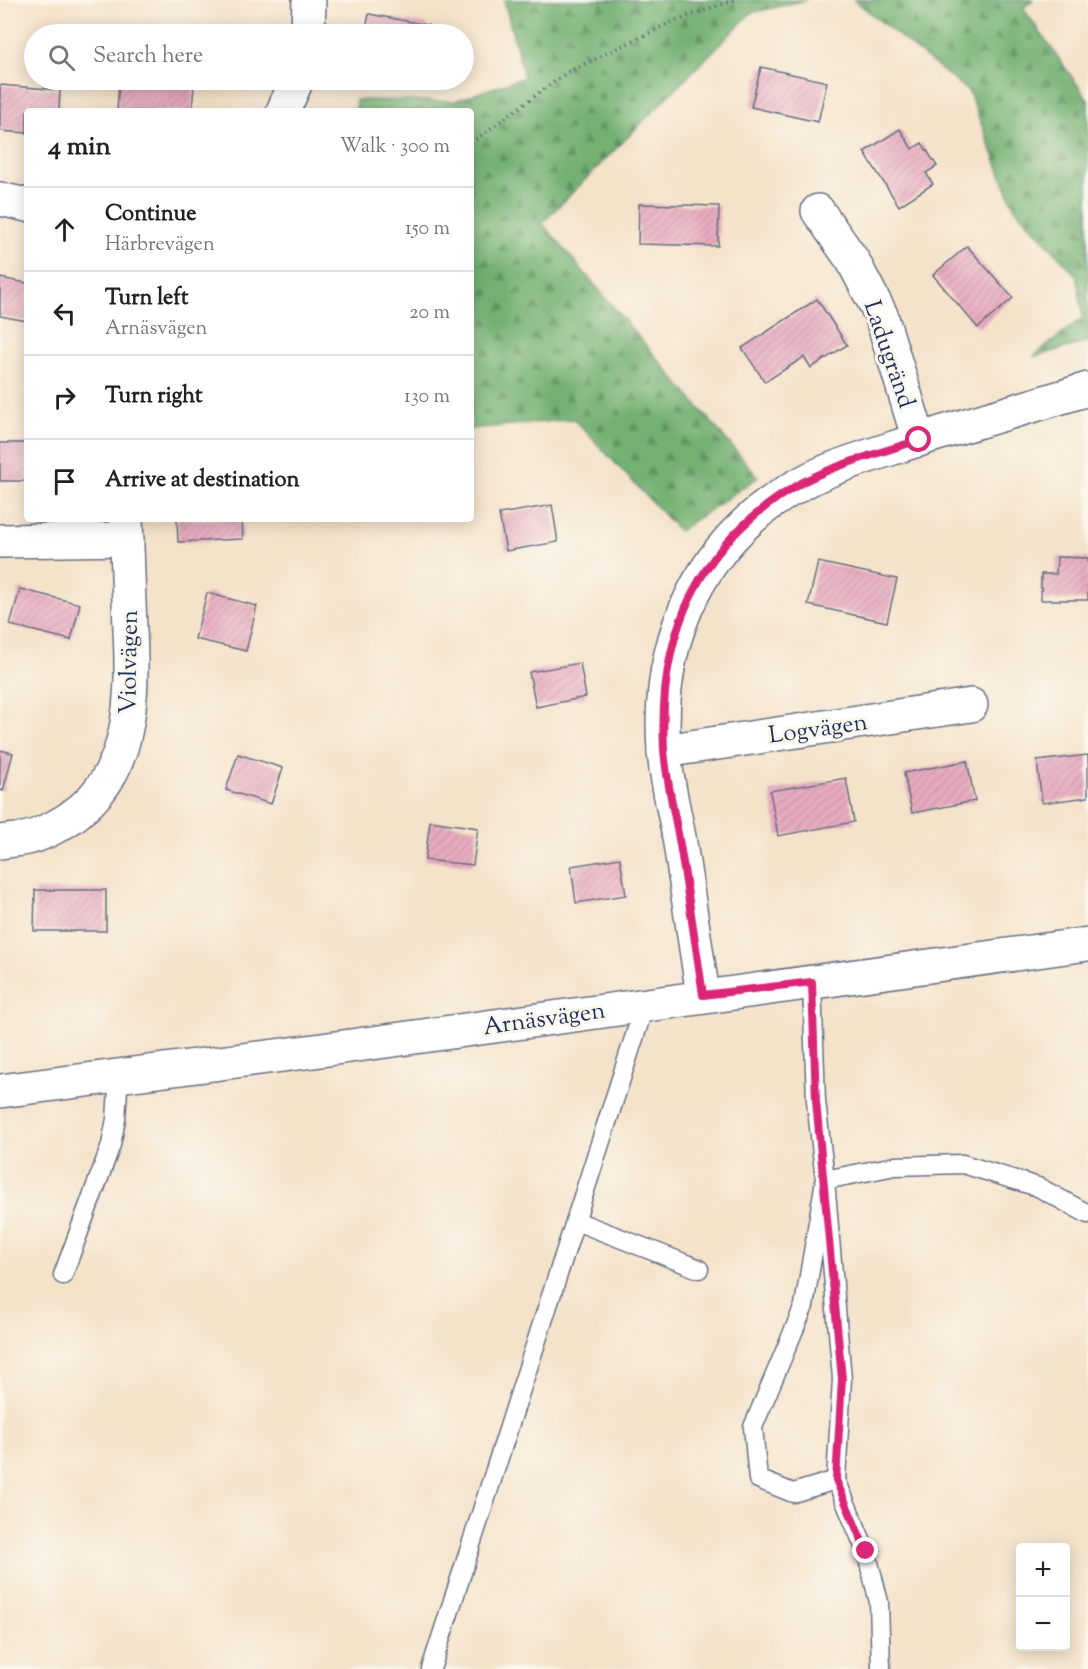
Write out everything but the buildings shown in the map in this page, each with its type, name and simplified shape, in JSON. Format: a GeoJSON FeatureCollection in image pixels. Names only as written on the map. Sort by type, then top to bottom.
{"type":"FeatureCollection","features":[{"type":"Feature","properties":{"kind":"street"},"geometry":{"type":"LineString","coordinates":[[308,24],[309,0]]}},
{"type":"Feature","properties":{"kind":"street"},"geometry":{"type":"LineString","coordinates":[[285,108],[293,90]]}},
{"type":"Feature","properties":{"kind":"street"},"geometry":{"type":"LineString","coordinates":[[0,199],[24,204]]}},
{"type":"Feature","properties":{"kind":"street","name":"Ladugränd"},"geometry":{"type":"LineString","coordinates":[[818,211],[853,261],[881,315],[919,440]]}},
{"type":"Feature","properties":{"kind":"street"},"geometry":{"type":"LineString","coordinates":[[703,995],[664,751],[664,681],[674,638],[699,580],[740,528],[804,482],[834,468],[919,440],[1088,389]]}},
{"type":"Feature","properties":{"kind":"street"},"geometry":{"type":"LineString","coordinates":[[0,540],[126,529]]}},
{"type":"Feature","properties":{"kind":"street","name":"Violvägen"},"geometry":{"type":"LineString","coordinates":[[0,842],[38,836],[63,824],[92,802],[111,776],[126,735],[133,678],[126,529]]}},
{"type":"Feature","properties":{"kind":"street","name":"Logvägen"},"geometry":{"type":"LineString","coordinates":[[664,751],[971,705]]}},
{"type":"Feature","properties":{"kind":"street","name":"Arnäsvägen"},"geometry":{"type":"LineString","coordinates":[[0,1091],[314,1051],[703,995],[1088,944]]}},
{"type":"Feature","properties":{"kind":"lane"},"geometry":{"type":"LineString","coordinates":[[812,982],[816,1101],[842,1379],[836,1480],[866,1551],[879,1602],[881,1669]]}},
{"type":"Feature","properties":{"kind":"lane"},"geometry":{"type":"LineString","coordinates":[[431,1669],[645,1004]]}},
{"type":"Feature","properties":{"kind":"lane"},"geometry":{"type":"LineString","coordinates":[[63,1275],[111,1144],[116,1119],[119,1075]]}},
{"type":"Feature","properties":{"kind":"lane"},"geometry":{"type":"LineString","coordinates":[[825,1180],[895,1166],[963,1164],[1038,1187],[1088,1214]]}},
{"type":"Feature","properties":{"kind":"lane"},"geometry":{"type":"LineString","coordinates":[[825,1180],[804,1306],[753,1428],[758,1479],[793,1493],[836,1480]]}},
{"type":"Feature","properties":{"kind":"lane"},"geometry":{"type":"LineString","coordinates":[[576,1221],[699,1269]]}},
{"type":"Feature","properties":{"kind":"path"},"geometry":{"type":"LineString","coordinates":[[474,141],[566,73],[674,21],[734,0]]}},
{"type":"Feature","properties":{"kind":"green space"},"geometry":{"type":"Polygon","coordinates":[[[504,0],[806,0],[751,13],[542,223],[758,477],[679,531],[574,419],[474,429],[474,108],[356,108],[356,100],[455,101],[524,77],[504,0]]]}},
{"type":"Feature","properties":{"kind":"green space"},"geometry":{"type":"Polygon","coordinates":[[[854,0],[1033,0],[1023,8],[1088,100],[1088,342],[1033,357],[1083,317],[1076,275],[1014,207],[969,92],[854,0]]]}},
{"type":"Feature","properties":{"kind":"route"},"geometry":{"type":"LineString","coordinates":[[866,1551],[836,1480],[842,1379],[816,1101],[812,982],[703,995],[664,751],[664,681],[674,638],[699,580],[740,528],[777,499],[804,482],[834,468],[919,440]]}}]}
